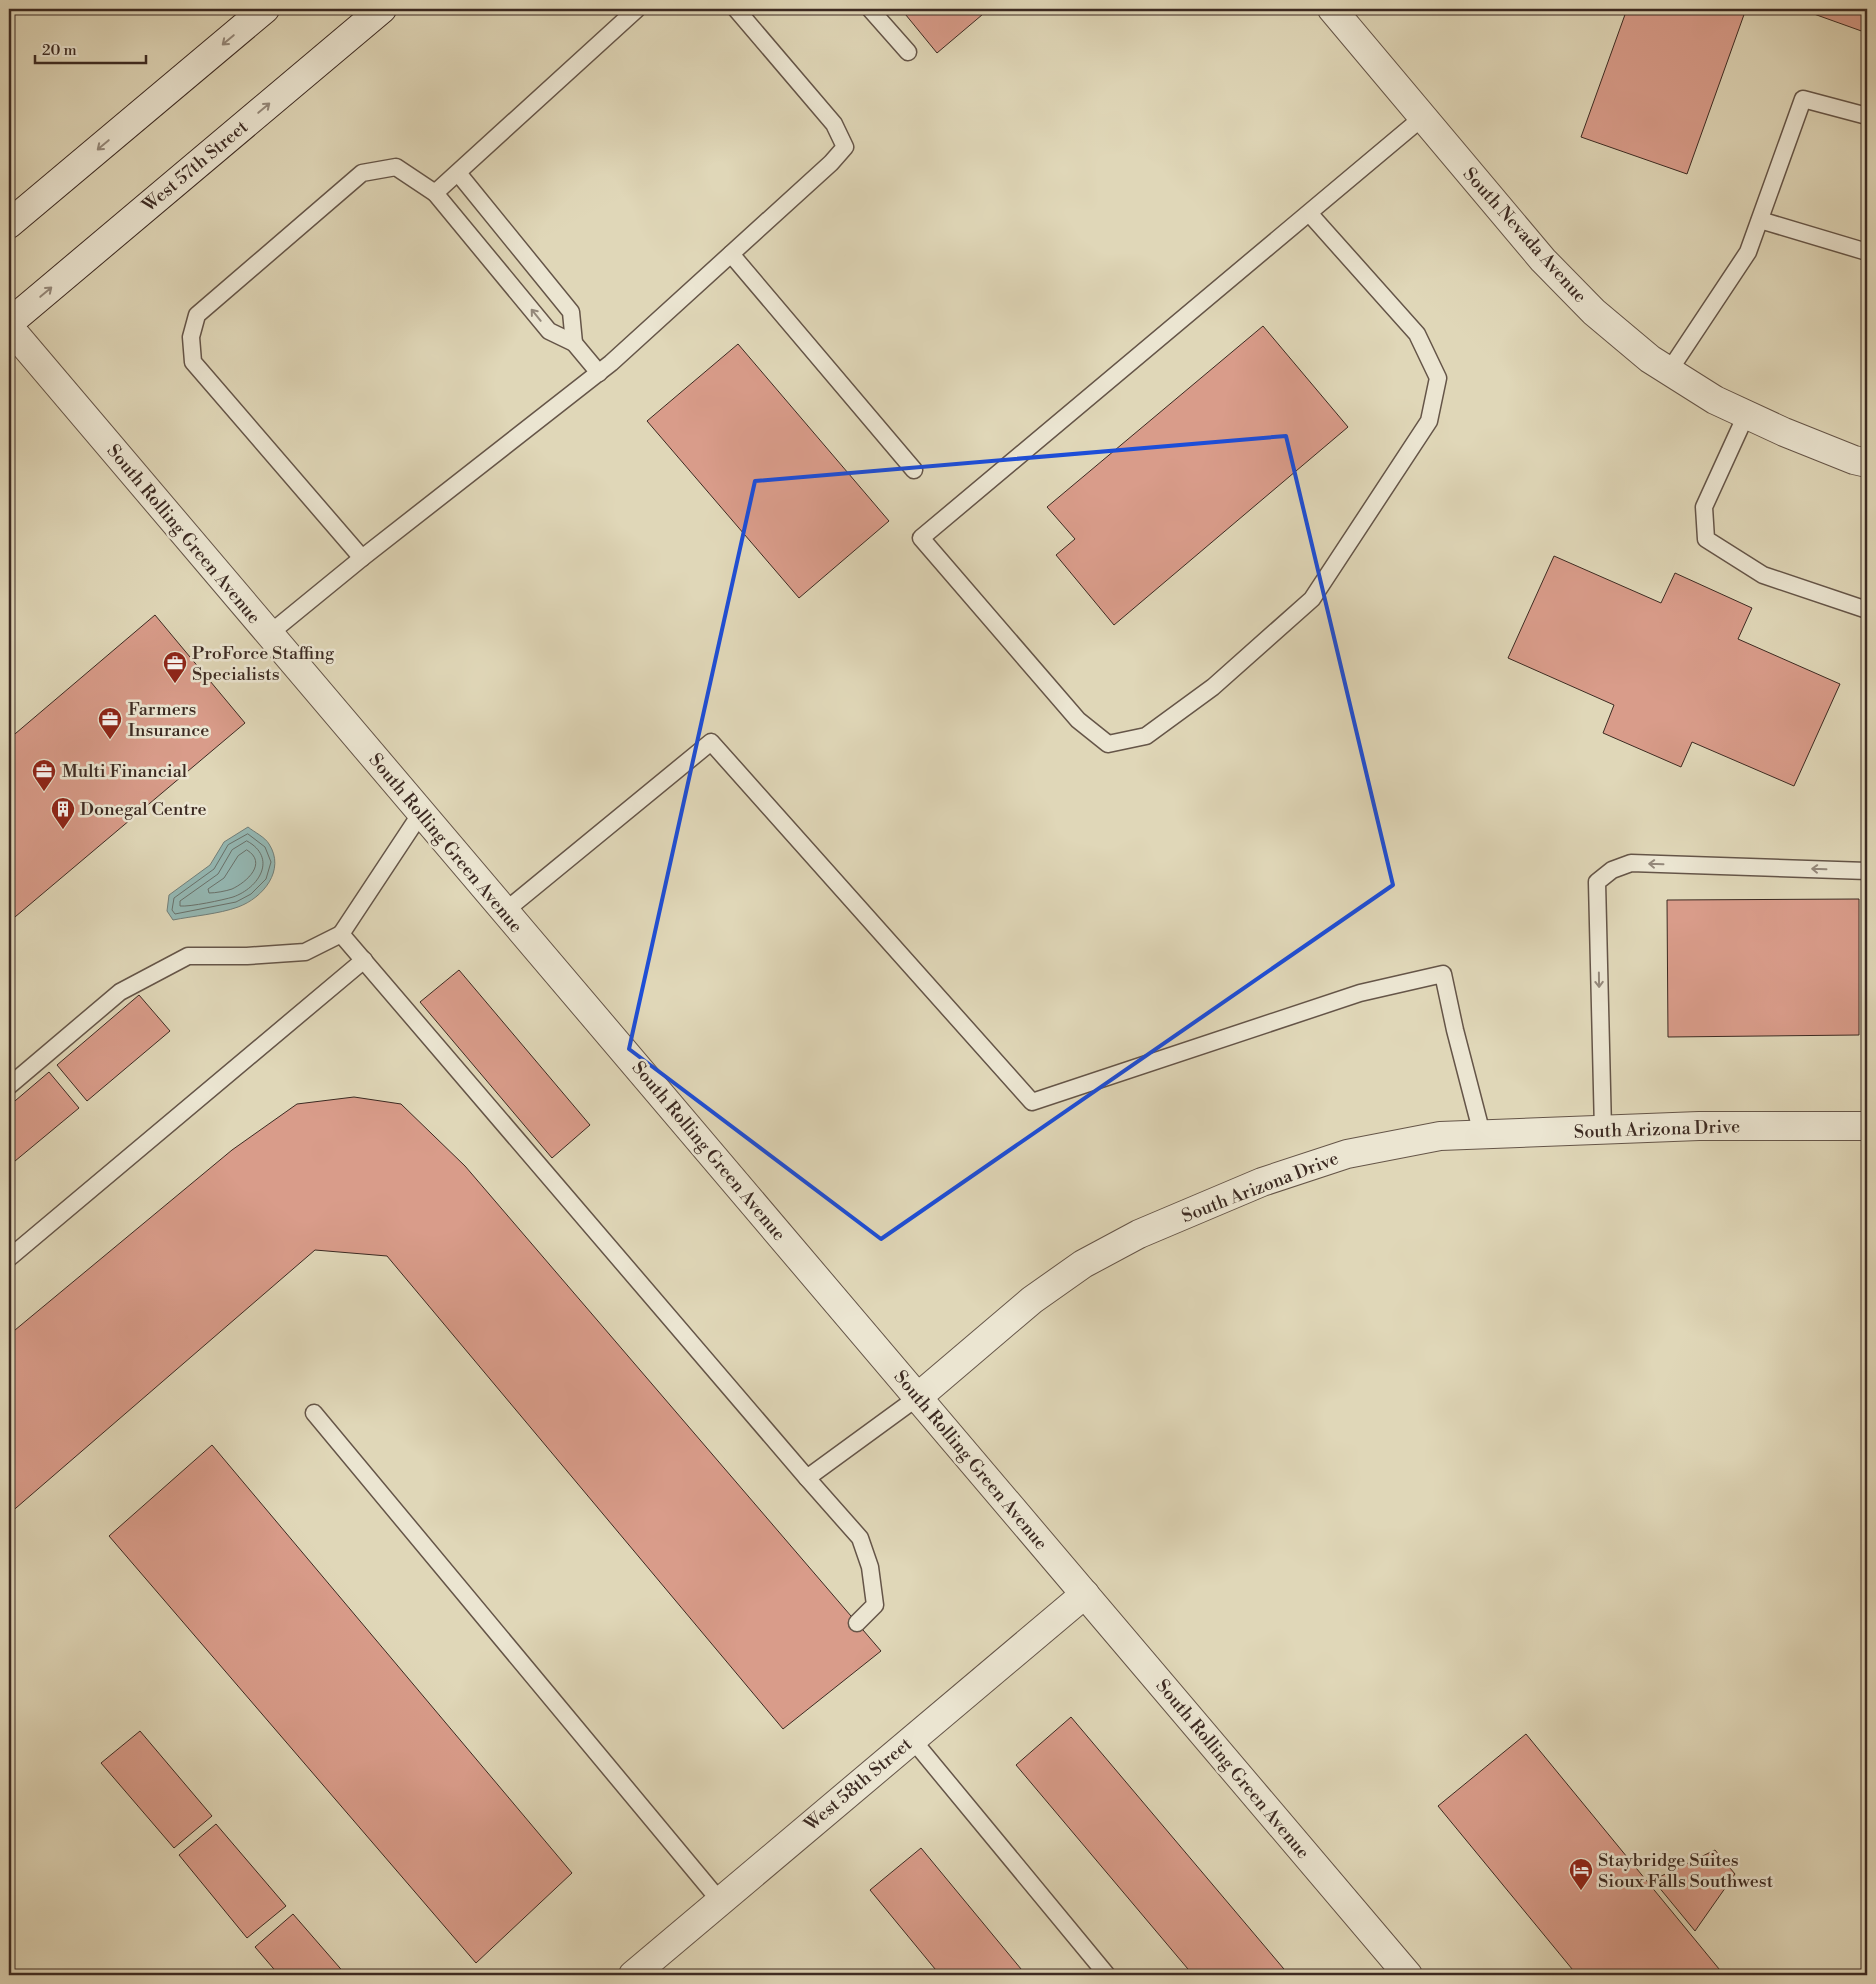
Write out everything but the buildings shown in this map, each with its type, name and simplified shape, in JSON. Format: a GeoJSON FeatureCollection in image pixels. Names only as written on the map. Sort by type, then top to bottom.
{"type":"FeatureCollection","features":[{"type":"Feature","properties":{"kind":"street"},"geometry":{"type":"LineString","coordinates":[[9,224],[265,9]]}},
{"type":"Feature","properties":{"kind":"street","name":"West 57th Street"},"geometry":{"type":"LineString","coordinates":[[9,323],[382,9]]}},
{"type":"Feature","properties":{"kind":"street","name":"South Nevada Avenue"},"geometry":{"type":"LineString","coordinates":[[1332,9],[1542,260],[1594,312],[1650,359],[1716,400],[1784,432],[1854,460],[1867,463]]}},
{"type":"Feature","properties":{"kind":"street","name":"South Rolling Green Avenue"},"geometry":{"type":"LineString","coordinates":[[9,327],[1408,1975]]}},
{"type":"Feature","properties":{"kind":"street","name":"South Arizona Drive"},"geometry":{"type":"LineString","coordinates":[[918,1397],[1032,1300],[1083,1264],[1139,1234],[1262,1182],[1348,1154],[1440,1136],[1699,1126],[1867,1126]]}},
{"type":"Feature","properties":{"kind":"street","name":"West 58th Street"},"geometry":{"type":"LineString","coordinates":[[633,1975],[1084,1594]]}},
{"type":"Feature","properties":{"kind":"lane"},"geometry":{"type":"LineString","coordinates":[[435,193],[637,9]]}},
{"type":"Feature","properties":{"kind":"lane"},"geometry":{"type":"LineString","coordinates":[[269,634],[362,558],[598,373],[831,163],[845,147],[834,124],[736,9]]}},
{"type":"Feature","properties":{"kind":"lane"},"geometry":{"type":"LineString","coordinates":[[870,9],[908,52]]}},
{"type":"Feature","properties":{"kind":"lane"},"geometry":{"type":"LineString","coordinates":[[1668,371],[1748,252],[1803,99],[1867,116]]}},
{"type":"Feature","properties":{"kind":"lane"},"geometry":{"type":"LineString","coordinates":[[1309,213],[1417,334],[1438,378],[1429,421],[1312,598],[1213,687],[1146,736],[1108,744],[1078,720],[921,538],[1423,117]]}},
{"type":"Feature","properties":{"kind":"lane"},"geometry":{"type":"LineString","coordinates":[[362,558],[193,362],[191,337],[197,315],[362,173],[396,167],[435,193],[549,331],[574,343],[598,373]]}},
{"type":"Feature","properties":{"kind":"lane"},"geometry":{"type":"LineString","coordinates":[[458,174],[571,312],[574,343]]}},
{"type":"Feature","properties":{"kind":"lane"},"geometry":{"type":"LineString","coordinates":[[1760,220],[1867,252]]}},
{"type":"Feature","properties":{"kind":"lane"},"geometry":{"type":"LineString","coordinates":[[730,254],[914,470]]}},
{"type":"Feature","properties":{"kind":"lane"},"geometry":{"type":"LineString","coordinates":[[1746,415],[1704,507],[1706,539],[1763,575],[1867,610]]}},
{"type":"Feature","properties":{"kind":"lane"},"geometry":{"type":"LineString","coordinates":[[504,911],[711,742],[728,764],[1032,1102],[1360,993],[1443,974],[1455,1030],[1482,1134]]}},
{"type":"Feature","properties":{"kind":"lane"},"geometry":{"type":"LineString","coordinates":[[9,1086],[120,992],[188,956],[247,956],[305,952],[341,934],[421,813]]}},
{"type":"Feature","properties":{"kind":"lane"},"geometry":{"type":"LineString","coordinates":[[1603,1130],[1597,882],[1612,870],[1630,863],[1867,871]]}},
{"type":"Feature","properties":{"kind":"lane"},"geometry":{"type":"LineString","coordinates":[[341,934],[860,1538],[870,1567],[875,1605],[857,1623]]}},
{"type":"Feature","properties":{"kind":"lane"},"geometry":{"type":"LineString","coordinates":[[11,1251],[364,960]]}},
{"type":"Feature","properties":{"kind":"lane"},"geometry":{"type":"LineString","coordinates":[[807,1478],[918,1397]]}},
{"type":"Feature","properties":{"kind":"lane"},"geometry":{"type":"LineString","coordinates":[[314,1413],[720,1901]]}},
{"type":"Feature","properties":{"kind":"lane"},"geometry":{"type":"LineString","coordinates":[[912,1739],[1107,1975]]}},
{"type":"Feature","properties":{"kind":"highlighted area"},"geometry":{"type":"Polygon","coordinates":[[[1286,436],[1393,885],[881,1239],[629,1049],[755,481],[1286,436]]]}},
{"type":"Feature","properties":{"kind":"water"},"geometry":{"type":"Polygon","coordinates":[[[248,827],[267,841],[274,854],[275,864],[273,873],[263,890],[256,897],[238,907],[173,920],[167,911],[169,895],[210,865],[224,842],[248,827]]]}},
{"type":"Feature","properties":{"kind":"place","name":"ProForce Staffing Specialists"},"geometry":{"type":"Point","coordinates":[175,684]}},
{"type":"Feature","properties":{"kind":"place","name":"Farmers Insurance"},"geometry":{"type":"Point","coordinates":[110,740]}},
{"type":"Feature","properties":{"kind":"place","name":"Multi Financial"},"geometry":{"type":"Point","coordinates":[44,792]}},
{"type":"Feature","properties":{"kind":"place","name":"Donegal Centre"},"geometry":{"type":"Point","coordinates":[63,830]}},
{"type":"Feature","properties":{"kind":"place","name":"Staybridge Suites Sioux Falls Southwest"},"geometry":{"type":"Point","coordinates":[1581,1891]}}]}
